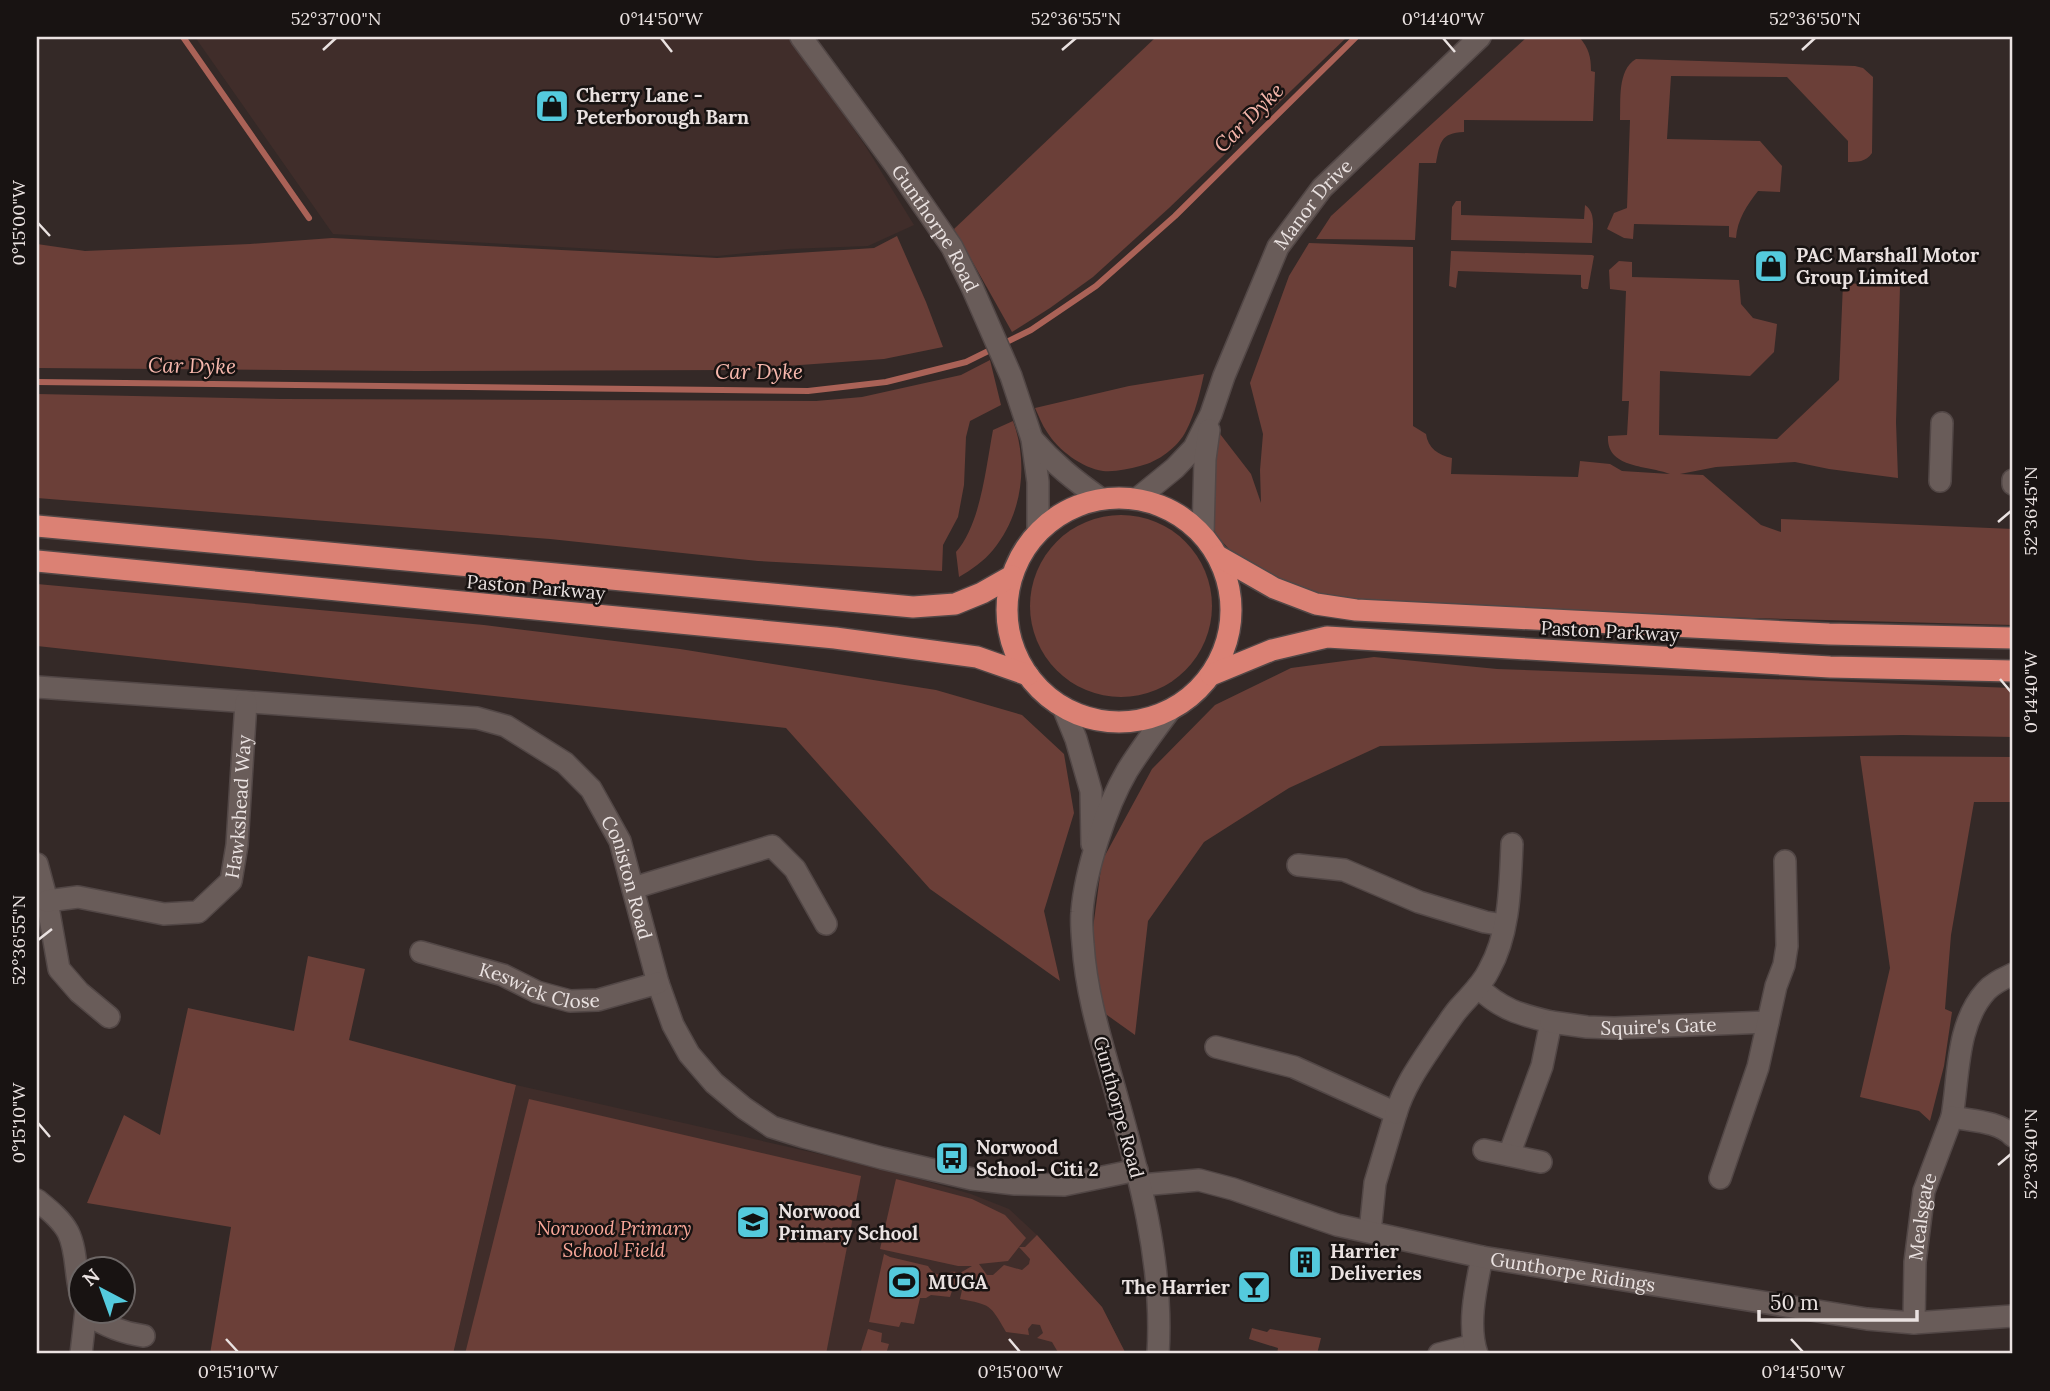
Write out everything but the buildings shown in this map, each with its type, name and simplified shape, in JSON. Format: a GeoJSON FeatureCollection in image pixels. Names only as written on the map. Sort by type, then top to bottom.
{"type":"FeatureCollection","features":[{"type":"Feature","properties":{"kind":"highway"},"geometry":{"type":"LineString","coordinates":[[1101,499],[1137,499],[1156,503],[1189,522],[1203,534],[1218,556],[1230,590],[1231,617],[1227,643],[1211,675],[1193,695],[1170,710],[1134,722],[1097,720],[1080,715],[1063,707],[1038,687],[1028,675],[1014,647],[1007,617],[1012,576],[1023,553],[1038,532],[1073,508],[1101,499]]}},
{"type":"Feature","properties":{"kind":"highway","name":"Paston Parkway"},"geometry":{"type":"LineString","coordinates":[[37,526],[913,607],[955,604],[1012,576]]}},
{"type":"Feature","properties":{"kind":"highway","name":"Paston Parkway"},"geometry":{"type":"LineString","coordinates":[[1218,556],[1274,588],[1315,604],[1356,610],[1829,634],[2013,638]]}},
{"type":"Feature","properties":{"kind":"highway","name":"Paston Parkway"},"geometry":{"type":"LineString","coordinates":[[37,561],[835,638],[977,657],[1028,675]]}},
{"type":"Feature","properties":{"kind":"highway","name":"Paston Parkway"},"geometry":{"type":"LineString","coordinates":[[1211,675],[1272,650],[1327,637],[1830,667],[2013,671]]}},
{"type":"Feature","properties":{"kind":"street","name":"Gunthorpe Road"},"geometry":{"type":"LineString","coordinates":[[802,37],[952,247],[985,315],[1012,376],[1032,439],[1038,482],[1038,532]]}},
{"type":"Feature","properties":{"kind":"street","name":"Manor Drive"},"geometry":{"type":"LineString","coordinates":[[1137,499],[1175,468],[1194,448],[1211,414],[1278,247],[1322,188],[1480,37]]}},
{"type":"Feature","properties":{"kind":"street","name":"Manor Drive"},"geometry":{"type":"LineString","coordinates":[[1203,534],[1205,459],[1211,414]]}},
{"type":"Feature","properties":{"kind":"street"},"geometry":{"type":"LineString","coordinates":[[1940,481],[1941,423]]}},
{"type":"Feature","properties":{"kind":"street","name":"Gunthorpe Road"},"geometry":{"type":"LineString","coordinates":[[1032,439],[1054,464],[1101,499]]}},
{"type":"Feature","properties":{"kind":"street","name":"Coniston Road"},"geometry":{"type":"LineString","coordinates":[[37,687],[477,718],[506,726],[565,763],[591,789],[620,841],[658,982],[673,1025],[689,1054],[714,1083],[744,1108],[772,1127],[882,1158],[972,1179],[1015,1184],[1064,1185],[1139,1177]]}},
{"type":"Feature","properties":{"kind":"street","name":"Hawkshead Way"},"geometry":{"type":"LineString","coordinates":[[47,901],[78,897],[164,914],[198,912],[231,881],[237,845],[246,702]]}},
{"type":"Feature","properties":{"kind":"street","name":"Gunthorpe Road"},"geometry":{"type":"LineString","coordinates":[[1063,707],[1076,739],[1091,791],[1092,860]]}},
{"type":"Feature","properties":{"kind":"street","name":"Gunthorpe Road"},"geometry":{"type":"LineString","coordinates":[[1158,1354],[1159,1297],[1139,1177],[1093,1012],[1084,964],[1081,914],[1092,860],[1113,801],[1126,772],[1170,710]]}},
{"type":"Feature","properties":{"kind":"street"},"geometry":{"type":"LineString","coordinates":[[1370,1232],[1375,1183],[1408,1082],[1451,1017],[1490,970],[1497,951],[1510,897],[1512,844]]}},
{"type":"Feature","properties":{"kind":"street"},"geometry":{"type":"LineString","coordinates":[[633,888],[772,846],[795,869],[826,924]]}},
{"type":"Feature","properties":{"kind":"street"},"geometry":{"type":"LineString","coordinates":[[1720,1178],[1758,1067],[1776,986],[1784,965],[1787,946],[1786,861]]}},
{"type":"Feature","properties":{"kind":"street"},"geometry":{"type":"LineString","coordinates":[[37,864],[47,901],[59,969],[79,992],[108,1017]]}},
{"type":"Feature","properties":{"kind":"street"},"geometry":{"type":"LineString","coordinates":[[1298,865],[1344,870],[1419,902],[1504,925]]}},
{"type":"Feature","properties":{"kind":"street","name":"Keswick Close"},"geometry":{"type":"LineString","coordinates":[[421,952],[503,975],[537,992],[570,1001],[598,1000],[658,982]]}},
{"type":"Feature","properties":{"kind":"street","name":"Mealsgate"},"geometry":{"type":"LineString","coordinates":[[1914,1323],[1915,1262],[1924,1191],[1952,1117],[1962,1048],[1970,1017],[1985,992],[2013,974]]}},
{"type":"Feature","properties":{"kind":"street","name":"Squire's Gate"},"geometry":{"type":"LineString","coordinates":[[1478,987],[1503,1007],[1551,1022],[1614,1028],[1768,1022]]}},
{"type":"Feature","properties":{"kind":"street"},"geometry":{"type":"LineString","coordinates":[[1509,1155],[1542,1066],[1551,1022]]}},
{"type":"Feature","properties":{"kind":"street"},"geometry":{"type":"LineString","coordinates":[[1216,1047],[1294,1067],[1396,1113]]}},
{"type":"Feature","properties":{"kind":"street"},"geometry":{"type":"LineString","coordinates":[[1952,1117],[1998,1125],[2013,1136]]}},
{"type":"Feature","properties":{"kind":"street"},"geometry":{"type":"LineString","coordinates":[[1483,1150],[1541,1162]]}},
{"type":"Feature","properties":{"kind":"street","name":"Gunthorpe Ridings"},"geometry":{"type":"LineString","coordinates":[[1139,1177],[1199,1180],[1337,1225],[1482,1256],[1867,1319],[1914,1323],[2013,1316]]}},
{"type":"Feature","properties":{"kind":"street"},"geometry":{"type":"LineString","coordinates":[[37,1200],[68,1232],[74,1254]]}},
{"type":"Feature","properties":{"kind":"street"},"geometry":{"type":"LineString","coordinates":[[1439,1354],[1476,1349],[1474,1307],[1482,1256]]}},
{"type":"Feature","properties":{"kind":"street"},"geometry":{"type":"LineString","coordinates":[[82,1354],[85,1324]]}},
{"type":"Feature","properties":{"kind":"street"},"geometry":{"type":"LineString","coordinates":[[103,1324],[128,1334],[144,1336]]}},
{"type":"Feature","properties":{"kind":"shaded area"},"geometry":{"type":"Polygon","coordinates":[[[195,37],[791,37],[866,147],[914,225],[868,246],[788,249],[717,256],[333,234],[195,37]]]}},
{"type":"Feature","properties":{"kind":"shaded area","name":"Norwood Primary School Field"},"geometry":{"type":"Polygon","coordinates":[[[516,1085],[877,1167],[971,1194],[1009,1209],[1037,1235],[1102,1307],[1126,1354],[453,1354],[516,1085]]]}},
{"type":"Feature","properties":{"kind":"green space"},"geometry":{"type":"Polygon","coordinates":[[[1156,37],[1347,37],[1093,277],[1012,332],[954,229],[1156,37]]]}},
{"type":"Feature","properties":{"kind":"green space"},"geometry":{"type":"Polygon","coordinates":[[[1527,37],[1579,37],[1589,53],[1591,71],[1595,72],[1593,121],[1464,120],[1464,132],[1450,134],[1442,140],[1436,163],[1419,163],[1415,240],[1316,239],[1331,216],[1527,37]]]}},
{"type":"Feature","properties":{"kind":"green space"},"geometry":{"type":"Polygon","coordinates":[[[1636,59],[1863,68],[1873,77],[1872,153],[1864,160],[1848,162],[1848,141],[1787,77],[1671,76],[1667,139],[1760,141],[1782,166],[1780,192],[1758,191],[1743,213],[1736,238],[1729,237],[1729,226],[1634,224],[1633,239],[1624,238],[1607,229],[1614,213],[1627,208],[1630,120],[1620,120],[1620,95],[1626,70],[1636,59]]]}},
{"type":"Feature","properties":{"kind":"green space"},"geometry":{"type":"Polygon","coordinates":[[[1456,201],[1461,201],[1461,215],[1584,219],[1585,205],[1592,217],[1592,243],[1451,240],[1452,207],[1456,201]]]}},
{"type":"Feature","properties":{"kind":"green space"},"geometry":{"type":"Polygon","coordinates":[[[897,236],[943,347],[884,359],[732,370],[37,368],[37,244],[85,251],[332,238],[717,258],[874,248],[897,236]]]}},
{"type":"Feature","properties":{"kind":"green space"},"geometry":{"type":"Polygon","coordinates":[[[1309,243],[1413,247],[1413,426],[1426,434],[1434,450],[1452,458],[1451,474],[1578,477],[1580,461],[1610,464],[1622,471],[1670,474],[1630,464],[1614,455],[1609,447],[1608,436],[1627,435],[1629,401],[1622,401],[1626,291],[1610,289],[1609,270],[1619,261],[1632,262],[1632,277],[1739,280],[1741,304],[1753,318],[1777,324],[1774,352],[1750,376],[1660,371],[1659,435],[1777,439],[1839,380],[1843,283],[1900,286],[1896,422],[1898,478],[1795,462],[1716,467],[1680,474],[1703,475],[1761,525],[1781,532],[1781,519],[2013,529],[2013,625],[1604,614],[1334,598],[1280,579],[1241,559],[1212,530],[1217,430],[1251,474],[1261,503],[1263,434],[1250,383],[1289,276],[1309,243]]]}},
{"type":"Feature","properties":{"kind":"green space"},"geometry":{"type":"Polygon","coordinates":[[[1451,251],[1594,256],[1588,289],[1581,287],[1581,275],[1458,271],[1456,288],[1449,286],[1451,251]]]}},
{"type":"Feature","properties":{"kind":"green space"},"geometry":{"type":"Polygon","coordinates":[[[990,360],[1001,405],[970,421],[966,437],[964,485],[958,517],[943,545],[942,571],[758,561],[550,539],[37,498],[37,394],[281,399],[816,401],[862,397],[961,375],[990,360]]]}},
{"type":"Feature","properties":{"kind":"green space"},"geometry":{"type":"Polygon","coordinates":[[[1204,374],[1192,418],[1178,443],[1154,461],[1126,469],[1103,471],[1071,457],[1052,439],[1035,408],[1129,386],[1204,374]]]}},
{"type":"Feature","properties":{"kind":"green space"},"geometry":{"type":"Polygon","coordinates":[[[1013,421],[1021,454],[1021,471],[1020,489],[1011,521],[986,558],[959,577],[956,552],[977,511],[993,430],[1013,421]]]}},
{"type":"Feature","properties":{"kind":"green space"},"geometry":{"type":"Polygon","coordinates":[[[1121,515],[1156,521],[1186,541],[1206,571],[1212,606],[1206,641],[1186,671],[1156,691],[1121,697],[1086,691],[1056,671],[1036,641],[1030,606],[1036,571],[1056,541],[1086,521],[1121,515]]]}},
{"type":"Feature","properties":{"kind":"green space"},"geometry":{"type":"Polygon","coordinates":[[[37,584],[484,625],[680,649],[936,690],[1022,715],[1064,754],[1074,813],[1044,911],[1060,981],[930,889],[786,728],[37,646],[37,584]]]}},
{"type":"Feature","properties":{"kind":"green space"},"geometry":{"type":"Polygon","coordinates":[[[1374,657],[1497,669],[2013,688],[2013,737],[1902,735],[1380,746],[1289,788],[1204,842],[1148,921],[1135,1035],[1100,1010],[1093,928],[1102,861],[1152,769],[1215,705],[1291,668],[1374,657]]]}},
{"type":"Feature","properties":{"kind":"green space"},"geometry":{"type":"Polygon","coordinates":[[[1860,756],[2013,757],[2013,802],[1974,802],[1951,935],[1945,1009],[1952,1012],[1944,1066],[1930,1121],[1919,1111],[1860,1097],[1890,968],[1860,756]]]}},
{"type":"Feature","properties":{"kind":"green space"},"geometry":{"type":"Polygon","coordinates":[[[308,956],[365,969],[349,1040],[516,1085],[453,1354],[210,1354],[231,1227],[87,1203],[124,1115],[160,1135],[188,1008],[294,1031],[308,956]]]}},
{"type":"Feature","properties":{"kind":"green space","name":"Norwood Primary School Field"},"geometry":{"type":"Polygon","coordinates":[[[529,1099],[861,1176],[826,1354],[465,1354],[529,1099]]]}},
{"type":"Feature","properties":{"kind":"green space"},"geometry":{"type":"Polygon","coordinates":[[[896,1179],[972,1199],[1005,1215],[1026,1238],[1008,1261],[979,1264],[987,1275],[993,1275],[1004,1265],[1022,1270],[1029,1264],[1030,1259],[1019,1247],[1025,1247],[1037,1235],[1102,1307],[1126,1354],[1059,1354],[1052,1342],[1037,1338],[1043,1333],[1040,1325],[1032,1324],[1028,1329],[1029,1335],[1006,1332],[989,1307],[960,1299],[962,1290],[953,1288],[950,1297],[931,1295],[920,1298],[914,1324],[901,1322],[899,1327],[869,1322],[884,1254],[928,1266],[939,1275],[960,1273],[972,1266],[958,1266],[880,1249],[896,1179]]]}},
{"type":"Feature","properties":{"kind":"green space"},"geometry":{"type":"Polygon","coordinates":[[[1252,1328],[1321,1338],[1317,1354],[1277,1354],[1278,1348],[1249,1339],[1252,1328]]]}},
{"type":"Feature","properties":{"kind":"green space"},"geometry":{"type":"Polygon","coordinates":[[[868,1329],[882,1333],[881,1342],[889,1344],[886,1354],[860,1354],[868,1329]]]}},
{"type":"Feature","properties":{"kind":"waterway"},"geometry":{"type":"LineString","coordinates":[[183,37],[309,218]]}},
{"type":"Feature","properties":{"kind":"waterway","name":"Car Dyke"},"geometry":{"type":"LineString","coordinates":[[37,382],[808,391],[886,382],[966,362],[1031,330],[1096,286],[1175,216],[1356,37]]}},
{"type":"Feature","properties":{"kind":"place","name":"Cherry Lane - Peterborough Barn"},"geometry":{"type":"Point","coordinates":[552,106]}},
{"type":"Feature","properties":{"kind":"place","name":"PAC Marshall Motor Group Limited"},"geometry":{"type":"Point","coordinates":[1771,266]}},
{"type":"Feature","properties":{"kind":"place","name":"Norwood School- Citi 2"},"geometry":{"type":"Point","coordinates":[952,1158]}},
{"type":"Feature","properties":{"kind":"place","name":"Norwood Primary School"},"geometry":{"type":"Point","coordinates":[753,1222]}},
{"type":"Feature","properties":{"kind":"place","name":"Harrier Deliveries"},"geometry":{"type":"Point","coordinates":[1305,1262]}},
{"type":"Feature","properties":{"kind":"place","name":"MUGA"},"geometry":{"type":"Point","coordinates":[904,1282]}},
{"type":"Feature","properties":{"kind":"place","name":"The Harrier"},"geometry":{"type":"Point","coordinates":[1254,1287]}}]}
